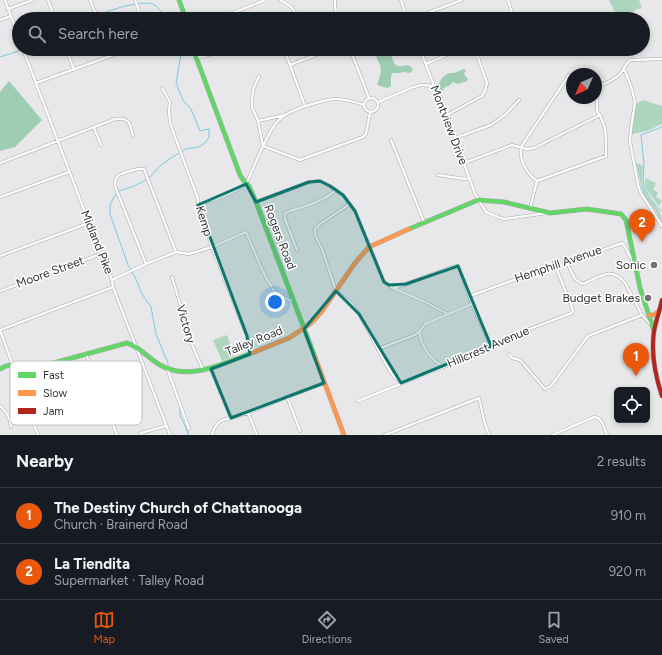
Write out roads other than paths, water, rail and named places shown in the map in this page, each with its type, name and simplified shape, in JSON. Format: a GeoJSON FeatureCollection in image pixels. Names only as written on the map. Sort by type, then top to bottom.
{"type":"FeatureCollection","features":[{"type":"Feature","properties":{"kind":"street"},"geometry":{"type":"LineString","coordinates":[[0,20],[11,16],[5,0]]}},
{"type":"Feature","properties":{"kind":"street"},"geometry":{"type":"LineString","coordinates":[[8,9],[33,0]]}},
{"type":"Feature","properties":{"kind":"street"},"geometry":{"type":"LineString","coordinates":[[48,0],[52,12]]}},
{"type":"Feature","properties":{"kind":"street"},"geometry":{"type":"LineString","coordinates":[[90,0],[95,12]]}},
{"type":"Feature","properties":{"kind":"street"},"geometry":{"type":"LineString","coordinates":[[135,0],[139,12]]}},
{"type":"Feature","properties":{"kind":"street"},"geometry":{"type":"LineString","coordinates":[[179,0],[183,12]]}},
{"type":"Feature","properties":{"kind":"street"},"geometry":{"type":"LineString","coordinates":[[235,12],[265,0]]}},
{"type":"Feature","properties":{"kind":"street"},"geometry":{"type":"LineString","coordinates":[[280,0],[292,7],[295,12]]}},
{"type":"Feature","properties":{"kind":"street"},"geometry":{"type":"LineString","coordinates":[[335,0],[336,12]]}},
{"type":"Feature","properties":{"kind":"street"},"geometry":{"type":"LineString","coordinates":[[401,0],[405,12]]}},
{"type":"Feature","properties":{"kind":"street"},"geometry":{"type":"LineString","coordinates":[[430,12],[462,0]]}},
{"type":"Feature","properties":{"kind":"street"},"geometry":{"type":"LineString","coordinates":[[508,0],[512,12]]}},
{"type":"Feature","properties":{"kind":"street","name":"Midland Pike"},"geometry":{"type":"LineString","coordinates":[[26,56],[89,224],[112,280],[113,287],[141,361]]}},
{"type":"Feature","properties":{"kind":"street"},"geometry":{"type":"LineString","coordinates":[[69,56],[74,70]]}},
{"type":"Feature","properties":{"kind":"street"},"geometry":{"type":"LineString","coordinates":[[36,83],[112,56]]}},
{"type":"Feature","properties":{"kind":"street"},"geometry":{"type":"LineString","coordinates":[[196,58],[203,56]]}},
{"type":"Feature","properties":{"kind":"street"},"geometry":{"type":"LineString","coordinates":[[287,56],[305,106]]}},
{"type":"Feature","properties":{"kind":"street"},"geometry":{"type":"LineString","coordinates":[[290,64],[312,56]]}},
{"type":"Feature","properties":{"kind":"street"},"geometry":{"type":"LineString","coordinates":[[353,56],[369,98]]}},
{"type":"Feature","properties":{"kind":"street","name":"Montview Drive"},"geometry":{"type":"LineString","coordinates":[[423,56],[434,86],[440,96],[478,200]]}},
{"type":"Feature","properties":{"kind":"street"},"geometry":{"type":"LineString","coordinates":[[426,64],[446,56]]}},
{"type":"Feature","properties":{"kind":"street"},"geometry":{"type":"LineString","coordinates":[[447,115],[482,96],[486,91],[487,83],[477,56]]}},
{"type":"Feature","properties":{"kind":"street","name":"Rogers Road"},"geometry":{"type":"LineString","coordinates":[[196,58],[240,175],[249,186],[256,202],[344,435]]}},
{"type":"Feature","properties":{"kind":"street"},"geometry":{"type":"LineString","coordinates":[[602,84],[614,79],[624,68],[625,64],[630,60],[662,59]]}},
{"type":"Feature","properties":{"kind":"street"},"geometry":{"type":"LineString","coordinates":[[624,68],[635,102],[630,142],[639,189],[662,226]]}},
{"type":"Feature","properties":{"kind":"street"},"geometry":{"type":"LineString","coordinates":[[259,76],[253,90],[252,107],[258,122],[264,146]]}},
{"type":"Feature","properties":{"kind":"street"},"geometry":{"type":"LineString","coordinates":[[537,181],[524,166],[520,147],[566,79]]}},
{"type":"Feature","properties":{"kind":"street"},"geometry":{"type":"LineString","coordinates":[[378,102],[421,85],[434,86]]}},
{"type":"Feature","properties":{"kind":"street","name":"Kemp"},"geometry":{"type":"LineString","coordinates":[[162,88],[170,102],[170,123],[198,199],[198,205],[212,247],[246,336],[250,354]]}},
{"type":"Feature","properties":{"kind":"street"},"geometry":{"type":"LineString","coordinates":[[369,98],[375,98],[378,102],[377,111],[370,113],[365,110],[365,102],[369,98]]}},
{"type":"Feature","properties":{"kind":"street"},"geometry":{"type":"LineString","coordinates":[[258,122],[285,115],[305,106],[335,99],[364,105]]}},
{"type":"Feature","properties":{"kind":"street"},"geometry":{"type":"LineString","coordinates":[[455,138],[491,125],[506,114],[519,100]]}},
{"type":"Feature","properties":{"kind":"street"},"geometry":{"type":"LineString","coordinates":[[537,181],[606,156],[605,128],[598,113],[597,104]]}},
{"type":"Feature","properties":{"kind":"street"},"geometry":{"type":"LineString","coordinates":[[264,146],[300,160],[363,137],[366,134],[370,113]]}},
{"type":"Feature","properties":{"kind":"street"},"geometry":{"type":"LineString","coordinates":[[198,205],[242,188],[246,184],[271,131],[285,115]]}},
{"type":"Feature","properties":{"kind":"street"},"geometry":{"type":"LineString","coordinates":[[464,162],[512,145],[527,149],[534,148],[600,115]]}},
{"type":"Feature","properties":{"kind":"street"},"geometry":{"type":"LineString","coordinates":[[0,163],[115,119],[125,119],[130,124],[133,136]]}},
{"type":"Feature","properties":{"kind":"street"},"geometry":{"type":"LineString","coordinates":[[94,128],[101,145]]}},
{"type":"Feature","properties":{"kind":"street"},"geometry":{"type":"LineString","coordinates":[[391,140],[424,222]]}},
{"type":"Feature","properties":{"kind":"street"},"geometry":{"type":"LineString","coordinates":[[146,264],[115,186],[115,180],[118,176],[140,168],[144,169],[176,252]]}},
{"type":"Feature","properties":{"kind":"street"},"geometry":{"type":"LineString","coordinates":[[0,197],[69,172]]}},
{"type":"Feature","properties":{"kind":"street"},"geometry":{"type":"LineString","coordinates":[[438,175],[469,178]]}},
{"type":"Feature","properties":{"kind":"street"},"geometry":{"type":"LineString","coordinates":[[256,202],[309,182],[320,181],[330,186],[343,195],[350,204],[360,223],[384,282],[392,288],[423,301],[448,314]]}},
{"type":"Feature","properties":{"kind":"street"},"geometry":{"type":"LineString","coordinates":[[530,208],[537,181]]}},
{"type":"Feature","properties":{"kind":"street"},"geometry":{"type":"LineString","coordinates":[[297,250],[285,219],[285,214],[318,201],[336,190]]}},
{"type":"Feature","properties":{"kind":"street","name":"Talley Road"},"geometry":{"type":"LineString","coordinates":[[478,200],[486,212],[504,219],[587,209],[621,214],[626,220],[640,288],[653,329]]}},
{"type":"Feature","properties":{"kind":"street","name":"Talley Road"},"geometry":{"type":"LineString","coordinates":[[134,344],[156,363],[167,368],[183,371],[197,371],[211,368],[250,354],[304,329],[314,320],[336,292],[356,261],[369,247],[478,200],[504,202],[550,213]]}},
{"type":"Feature","properties":{"kind":"street"},"geometry":{"type":"LineString","coordinates":[[350,204],[320,224],[315,229],[315,235],[322,249],[336,292],[352,304],[392,374],[401,384]]}},
{"type":"Feature","properties":{"kind":"street"},"geometry":{"type":"LineString","coordinates":[[0,256],[89,224]]}},
{"type":"Feature","properties":{"kind":"street"},"geometry":{"type":"LineString","coordinates":[[112,280],[176,252],[189,254],[212,247],[246,232],[263,272],[274,291],[294,302]]}},
{"type":"Feature","properties":{"kind":"street","name":"Hemphill Avenue"},"geometry":{"type":"LineString","coordinates":[[470,296],[622,243],[635,266]]}},
{"type":"Feature","properties":{"kind":"street","name":"Moore Street"},"geometry":{"type":"LineString","coordinates":[[0,291],[101,254]]}},
{"type":"Feature","properties":{"kind":"street"},"geometry":{"type":"LineString","coordinates":[[567,263],[576,279],[582,284],[611,273],[621,279],[625,283],[642,315],[653,329]]}},
{"type":"Feature","properties":{"kind":"street"},"geometry":{"type":"LineString","coordinates":[[392,288],[458,266],[472,304],[491,346]]}},
{"type":"Feature","properties":{"kind":"street","name":"Hillcrest Avenue"},"geometry":{"type":"LineString","coordinates":[[358,401],[473,356],[506,338],[572,313],[573,310],[556,267]]}},
{"type":"Feature","properties":{"kind":"street","name":"Victory"},"geometry":{"type":"LineString","coordinates":[[172,277],[188,333],[203,370]]}},
{"type":"Feature","properties":{"kind":"street"},"geometry":{"type":"LineString","coordinates":[[12,361],[0,330],[113,287]]}},
{"type":"Feature","properties":{"kind":"street"},"geometry":{"type":"LineString","coordinates":[[662,300],[653,329],[655,368],[662,396]]}},
{"type":"Feature","properties":{"kind":"street"},"geometry":{"type":"LineString","coordinates":[[378,349],[415,335],[425,324],[472,304]]}},
{"type":"Feature","properties":{"kind":"street"},"geometry":{"type":"LineString","coordinates":[[649,316],[654,315],[659,311]]}},
{"type":"Feature","properties":{"kind":"street"},"geometry":{"type":"LineString","coordinates":[[509,354],[512,358],[520,360],[546,389],[551,386],[588,336],[642,315]]}},
{"type":"Feature","properties":{"kind":"street"},"geometry":{"type":"LineString","coordinates":[[419,332],[426,352],[443,367]]}},
{"type":"Feature","properties":{"kind":"street"},"geometry":{"type":"LineString","coordinates":[[60,361],[127,343],[134,344]]}},
{"type":"Feature","properties":{"kind":"street"},"geometry":{"type":"LineString","coordinates":[[86,354],[89,361]]}},
{"type":"Feature","properties":{"kind":"street","name":"Midland Pike"},"geometry":{"type":"LineString","coordinates":[[142,364],[170,435]]}},
{"type":"Feature","properties":{"kind":"street"},"geometry":{"type":"LineString","coordinates":[[0,369],[10,365]]}},
{"type":"Feature","properties":{"kind":"street"},"geometry":{"type":"LineString","coordinates":[[167,368],[189,429]]}},
{"type":"Feature","properties":{"kind":"street"},"geometry":{"type":"LineString","coordinates":[[211,368],[231,418]]}},
{"type":"Feature","properties":{"kind":"street"},"geometry":{"type":"LineString","coordinates":[[655,368],[661,374]]}},
{"type":"Feature","properties":{"kind":"street"},"geometry":{"type":"LineString","coordinates":[[212,435],[218,423],[248,413],[324,383]]}},
{"type":"Feature","properties":{"kind":"street"},"geometry":{"type":"LineString","coordinates":[[287,397],[300,431]]}},
{"type":"Feature","properties":{"kind":"street"},"geometry":{"type":"LineString","coordinates":[[385,435],[479,398],[489,435]]}},
{"type":"Feature","properties":{"kind":"street"},"geometry":{"type":"LineString","coordinates":[[0,406],[10,418]]}},
{"type":"Feature","properties":{"kind":"street"},"geometry":{"type":"LineString","coordinates":[[248,413],[257,435]]}},
{"type":"Feature","properties":{"kind":"street"},"geometry":{"type":"LineString","coordinates":[[553,435],[594,417],[598,417],[601,420],[607,435]]}},
{"type":"Feature","properties":{"kind":"street"},"geometry":{"type":"LineString","coordinates":[[35,425],[38,435]]}},
{"type":"Feature","properties":{"kind":"street"},"geometry":{"type":"LineString","coordinates":[[113,425],[117,435]]}},
{"type":"Feature","properties":{"kind":"street"},"geometry":{"type":"LineString","coordinates":[[141,435],[141,433],[166,426]]}},
{"type":"Feature","properties":{"kind":"waterway"},"geometry":{"type":"LineString","coordinates":[[106,12],[130,5],[147,3],[153,4],[161,12]]}},
{"type":"Feature","properties":{"kind":"waterway"},"geometry":{"type":"LineString","coordinates":[[0,57],[12,53]]}},
{"type":"Feature","properties":{"kind":"waterway"},"geometry":{"type":"LineString","coordinates":[[168,366],[156,334],[151,307],[142,294],[128,265],[110,214],[110,205],[119,191],[148,179],[161,165],[171,158],[186,149],[199,147],[205,143],[209,137],[209,129],[200,131],[191,109],[183,100],[176,83],[181,56]]}},
{"type":"Feature","properties":{"kind":"waterway"},"geometry":{"type":"LineString","coordinates":[[661,211],[650,198],[645,189],[643,179],[644,164],[641,135],[662,127]]}},
{"type":"Feature","properties":{"kind":"waterway"},"geometry":{"type":"LineString","coordinates":[[180,406],[180,415],[189,435]]}},
{"type":"Feature","properties":{"kind":"place","name":"La Tiendita"},"geometry":{"type":"Point","coordinates":[642,242]}},
{"type":"Feature","properties":{"kind":"place","name":"Sonic"},"geometry":{"type":"Point","coordinates":[654,265]}},
{"type":"Feature","properties":{"kind":"place","name":"Budget Brakes"},"geometry":{"type":"Point","coordinates":[648,298]}},
{"type":"Feature","properties":{"kind":"place","name":"The Destiny Church of Chattanooga"},"geometry":{"type":"Point","coordinates":[636,376]}}]}
